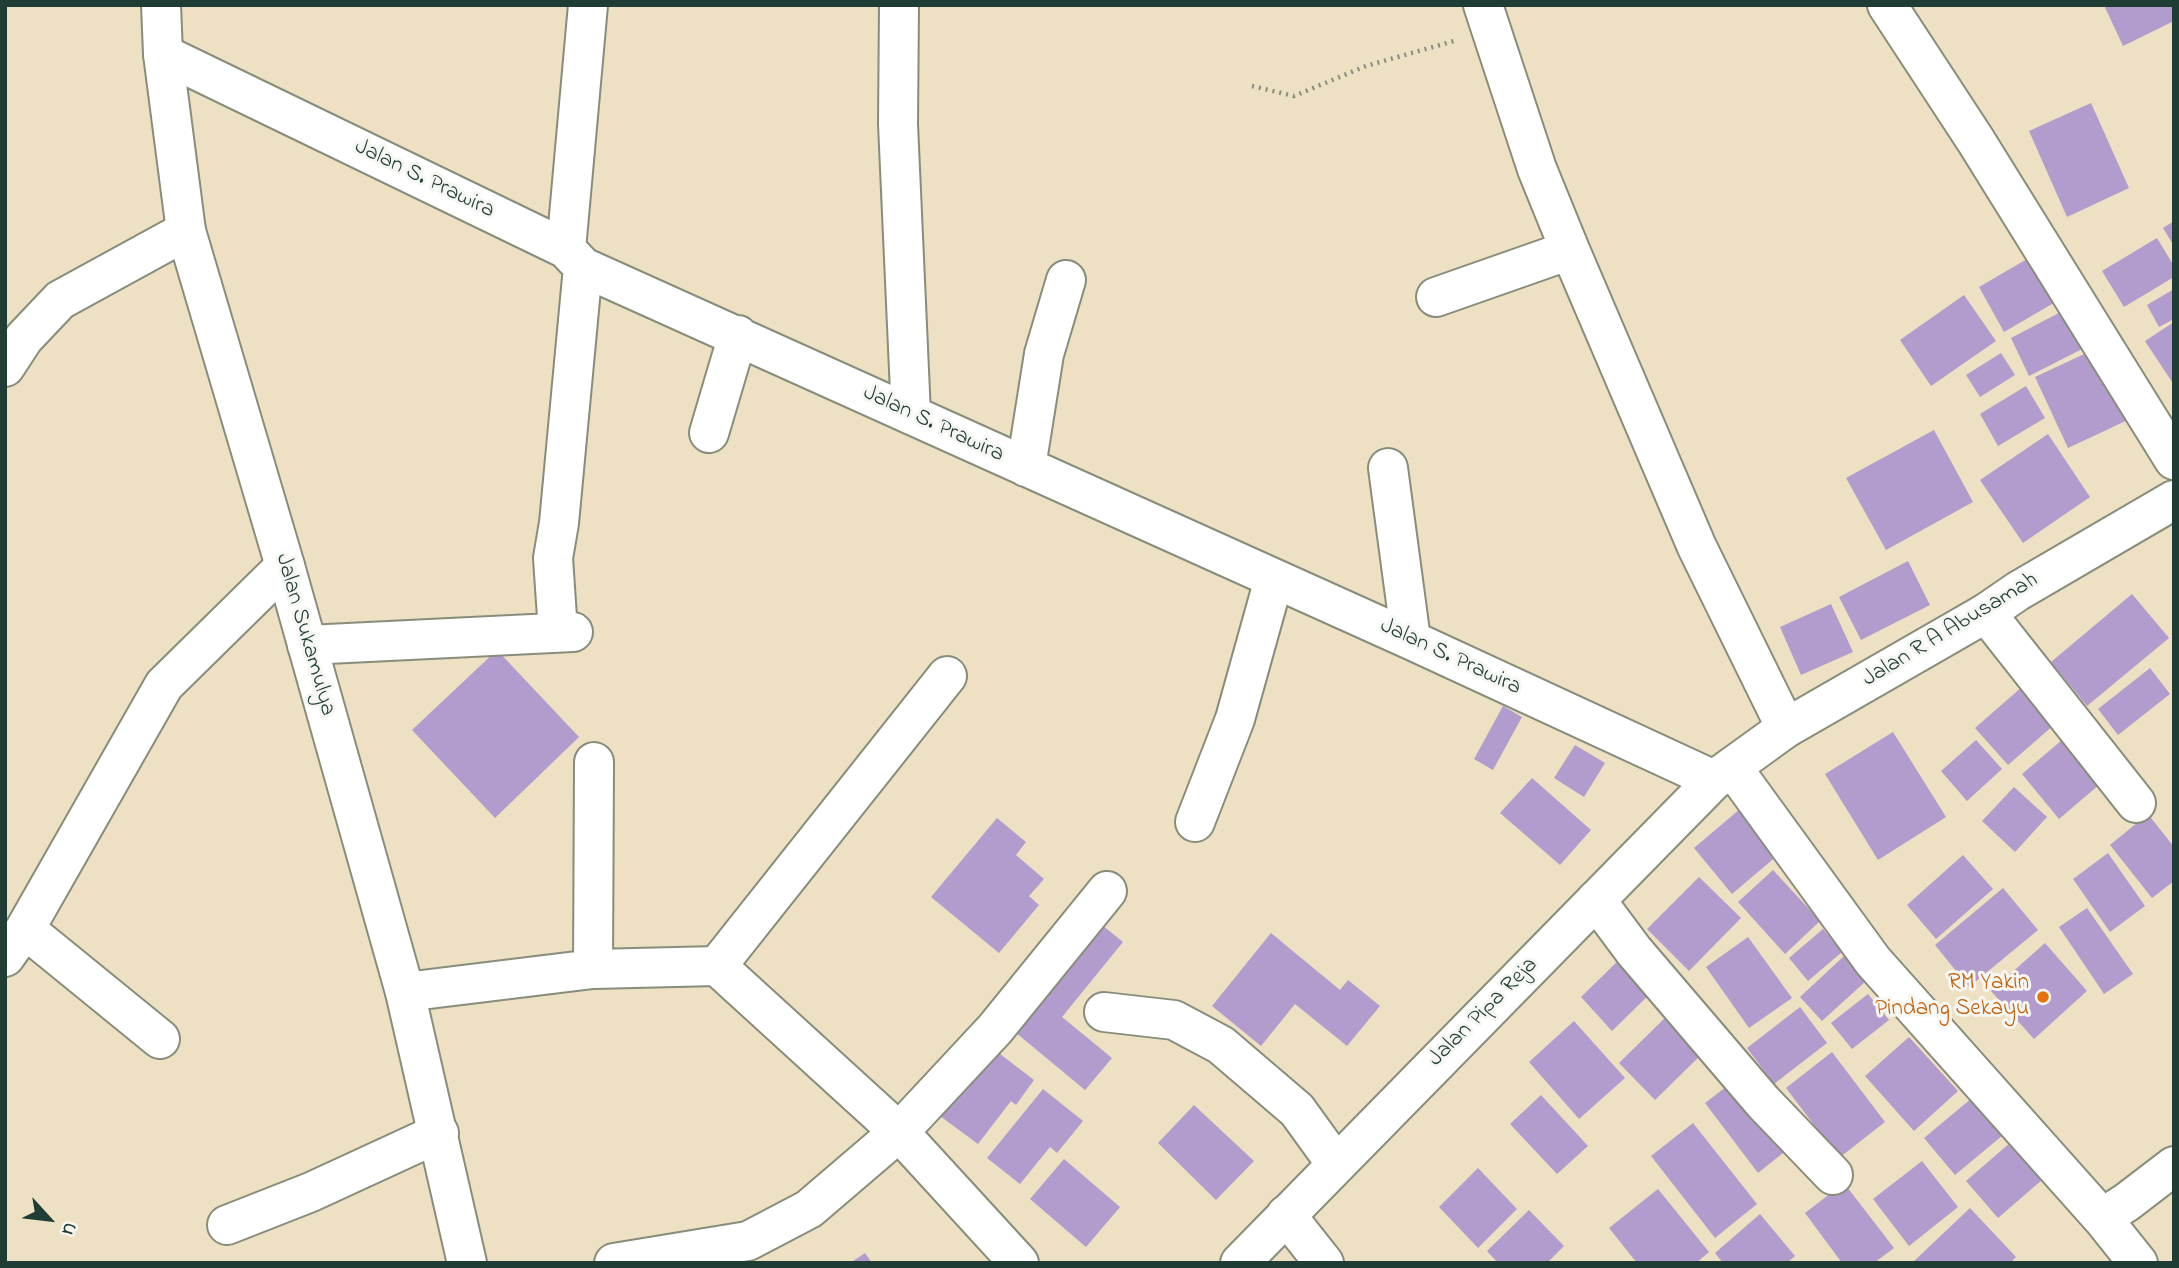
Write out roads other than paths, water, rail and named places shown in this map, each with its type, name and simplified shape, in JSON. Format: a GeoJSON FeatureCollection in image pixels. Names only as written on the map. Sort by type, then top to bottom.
{"type":"FeatureCollection","features":[{"type":"Feature","properties":{"kind":"street","name":"Jalan Sukamulya"},"geometry":{"type":"LineString","coordinates":[[161,5],[163,54],[186,231],[285,565],[405,992],[467,1263]]}},
{"type":"Feature","properties":{"kind":"street"},"geometry":{"type":"LineString","coordinates":[[307,645],[566,632],[553,558],[559,523],[589,5]]}},
{"type":"Feature","properties":{"kind":"street"},"geometry":{"type":"LineString","coordinates":[[899,5],[898,124],[911,415]]}},
{"type":"Feature","properties":{"kind":"street"},"geometry":{"type":"LineString","coordinates":[[1887,5],[1976,141],[2174,460]]}},
{"type":"Feature","properties":{"kind":"street"},"geometry":{"type":"LineString","coordinates":[[1487,17],[1537,169],[1570,250],[1697,547],[1787,728]]}},
{"type":"Feature","properties":{"kind":"street","name":"Jalan S. Prawira"},"geometry":{"type":"LineString","coordinates":[[163,54],[575,258],[911,415],[1410,640],[1723,773]]}},
{"type":"Feature","properties":{"kind":"street"},"geometry":{"type":"LineString","coordinates":[[5,368],[24,338],[61,300],[186,231]]}},
{"type":"Feature","properties":{"kind":"street"},"geometry":{"type":"LineString","coordinates":[[1436,297],[1570,250]]}},
{"type":"Feature","properties":{"kind":"street"},"geometry":{"type":"LineString","coordinates":[[1026,467],[1044,354],[1066,280]]}},
{"type":"Feature","properties":{"kind":"street"},"geometry":{"type":"LineString","coordinates":[[709,433],[738,335]]}},
{"type":"Feature","properties":{"kind":"street"},"geometry":{"type":"LineString","coordinates":[[1388,468],[1410,640]]}},
{"type":"Feature","properties":{"kind":"street","name":"Jalan R A Abusamah"},"geometry":{"type":"LineString","coordinates":[[1723,773],[1787,728],[2174,500]]}},
{"type":"Feature","properties":{"kind":"street"},"geometry":{"type":"LineString","coordinates":[[160,1039],[15,943],[164,685],[285,565]]}},
{"type":"Feature","properties":{"kind":"street"},"geometry":{"type":"LineString","coordinates":[[1195,822],[1235,719],[1274,579]]}},
{"type":"Feature","properties":{"kind":"street"},"geometry":{"type":"LineString","coordinates":[[1986,613],[2136,803]]}},
{"type":"Feature","properties":{"kind":"street"},"geometry":{"type":"LineString","coordinates":[[717,966],[947,676]]}},
{"type":"Feature","properties":{"kind":"street"},"geometry":{"type":"LineString","coordinates":[[593,969],[594,762]]}},
{"type":"Feature","properties":{"kind":"street"},"geometry":{"type":"LineString","coordinates":[[1723,773],[1873,961],[2102,1217],[2138,1263]]}},
{"type":"Feature","properties":{"kind":"street","name":"Jalan Pipa Reja"},"geometry":{"type":"LineString","coordinates":[[1240,1263],[1723,773]]}},
{"type":"Feature","properties":{"kind":"street"},"geometry":{"type":"LineString","coordinates":[[614,1263],[748,1241],[808,1209],[899,1132],[995,1029],[1107,891]]}},
{"type":"Feature","properties":{"kind":"street"},"geometry":{"type":"LineString","coordinates":[[1596,900],[1634,951],[1763,1102],[1833,1175]]}},
{"type":"Feature","properties":{"kind":"street"},"geometry":{"type":"LineString","coordinates":[[405,992],[593,969],[717,966],[899,1132],[1019,1263]]}},
{"type":"Feature","properties":{"kind":"street"},"geometry":{"type":"LineString","coordinates":[[1104,1012],[1174,1020],[1221,1045],[1297,1110],[1336,1164]]}},
{"type":"Feature","properties":{"kind":"street"},"geometry":{"type":"LineString","coordinates":[[228,1225],[311,1192],[439,1133]]}},
{"type":"Feature","properties":{"kind":"street"},"geometry":{"type":"LineString","coordinates":[[2102,1217],[2127,1202],[2174,1166]]}},
{"type":"Feature","properties":{"kind":"street"},"geometry":{"type":"LineString","coordinates":[[1286,1215],[1324,1263]]}},
{"type":"Feature","properties":{"kind":"place","name":"RM Yakin Pindang Sekayu"},"geometry":{"type":"Point","coordinates":[2043,997]}}]}
